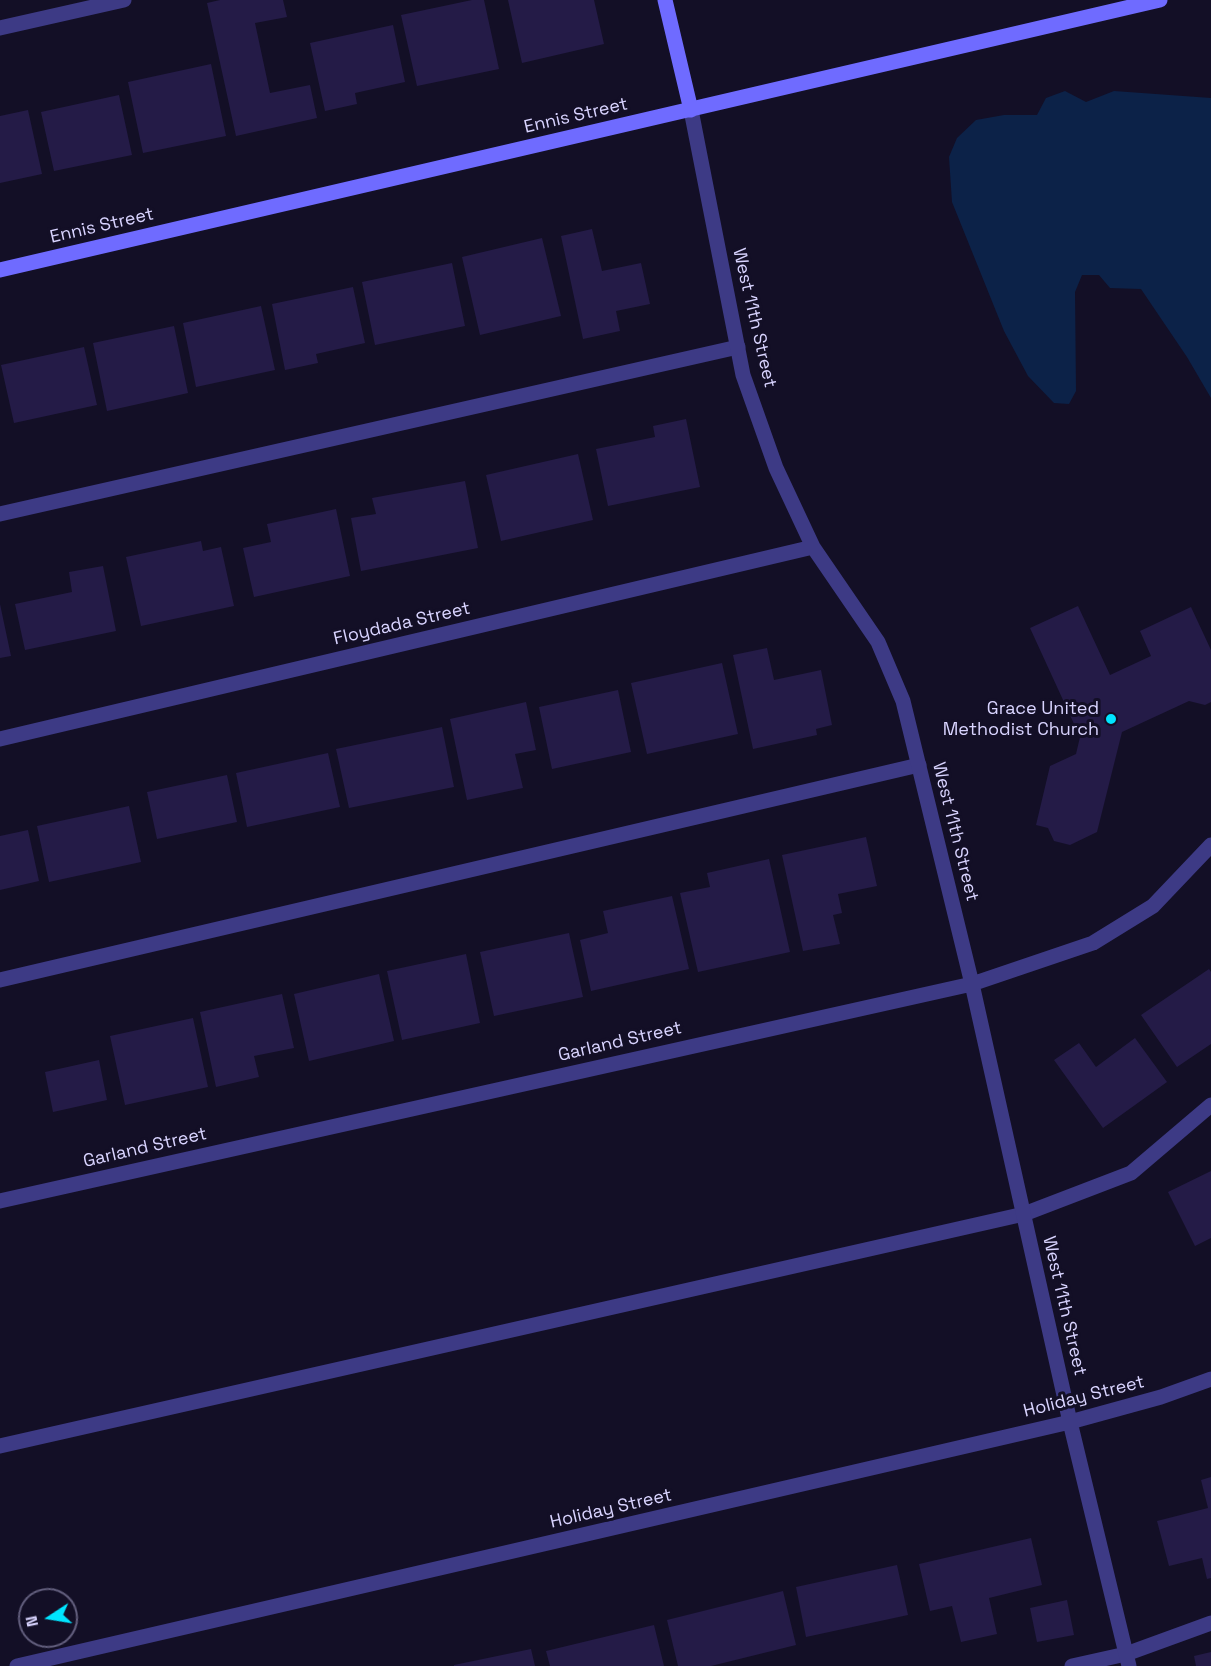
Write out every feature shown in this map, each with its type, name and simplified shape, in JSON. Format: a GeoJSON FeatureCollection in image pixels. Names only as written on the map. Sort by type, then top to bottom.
{"type":"FeatureCollection","features":[{"type":"Feature","properties":{"kind":"main road","name":"West 11th Street"},"geometry":{"type":"LineString","coordinates":[[665,0],[691,110]]}},
{"type":"Feature","properties":{"kind":"main road","name":"Ennis Street"},"geometry":{"type":"LineString","coordinates":[[0,270],[1161,0]]}},
{"type":"Feature","properties":{"kind":"street"},"geometry":{"type":"LineString","coordinates":[[0,28],[124,0]]}},
{"type":"Feature","properties":{"kind":"street","name":"West 11th Street"},"geometry":{"type":"LineString","coordinates":[[691,110],[743,375],[776,468],[813,547],[878,642],[903,700],[972,984],[1070,1422],[1128,1660]]}},
{"type":"Feature","properties":{"kind":"street"},"geometry":{"type":"LineString","coordinates":[[0,514],[738,347]]}},
{"type":"Feature","properties":{"kind":"street","name":"Floydada Street"},"geometry":{"type":"LineString","coordinates":[[0,739],[813,547]]}},
{"type":"Feature","properties":{"kind":"street"},"geometry":{"type":"LineString","coordinates":[[0,980],[919,765]]}},
{"type":"Feature","properties":{"kind":"street","name":"Garland Street"},"geometry":{"type":"LineString","coordinates":[[0,1201],[972,984],[1093,943],[1153,906],[1211,845]]}},
{"type":"Feature","properties":{"kind":"street"},"geometry":{"type":"LineString","coordinates":[[0,1446],[1024,1214],[1131,1173],[1211,1105]]}},
{"type":"Feature","properties":{"kind":"street","name":"Holiday Street"},"geometry":{"type":"LineString","coordinates":[[17,1666],[1070,1422],[1161,1397],[1211,1379]]}},
{"type":"Feature","properties":{"kind":"street"},"geometry":{"type":"LineString","coordinates":[[1072,1666],[1128,1660],[1211,1623]]}},
{"type":"Feature","properties":{"kind":"water"},"geometry":{"type":"Polygon","coordinates":[[[1065,91],[1086,102],[1114,91],[1211,98],[1211,398],[1187,357],[1141,289],[1110,288],[1099,275],[1082,275],[1075,292],[1076,391],[1069,404],[1054,403],[1028,376],[1004,331],[952,202],[949,157],[957,138],[976,120],[1004,115],[1037,115],[1046,98],[1065,91]]]}},
{"type":"Feature","properties":{"kind":"building"},"geometry":{"type":"Polygon","coordinates":[[[220,0],[283,0],[287,17],[255,23],[270,93],[310,85],[317,118],[236,136],[207,3],[220,0]]]}},
{"type":"Feature","properties":{"kind":"building"},"geometry":{"type":"Polygon","coordinates":[[[472,0],[484,0],[499,69],[417,86],[401,15],[472,0]]]}},
{"type":"Feature","properties":{"kind":"building"},"geometry":{"type":"Polygon","coordinates":[[[508,0],[594,0],[604,44],[522,63],[508,0]]]}},
{"type":"Feature","properties":{"kind":"building"},"geometry":{"type":"Polygon","coordinates":[[[393,25],[405,82],[355,93],[357,104],[325,111],[310,43],[393,25]]]}},
{"type":"Feature","properties":{"kind":"building"},"geometry":{"type":"Polygon","coordinates":[[[211,64],[226,136],[143,153],[128,82],[211,64]]]}},
{"type":"Feature","properties":{"kind":"building"},"geometry":{"type":"Polygon","coordinates":[[[119,95],[132,155],[54,171],[41,112],[119,95]]]}},
{"type":"Feature","properties":{"kind":"building"},"geometry":{"type":"Polygon","coordinates":[[[28,110],[42,174],[0,183],[0,116],[28,110]]]}},
{"type":"Feature","properties":{"kind":"building"},"geometry":{"type":"Polygon","coordinates":[[[592,229],[602,271],[641,263],[650,304],[616,311],[620,331],[583,339],[561,236],[592,229]]]}},
{"type":"Feature","properties":{"kind":"building"},"geometry":{"type":"Polygon","coordinates":[[[542,238],[561,316],[480,335],[462,257],[542,238]]]}},
{"type":"Feature","properties":{"kind":"building"},"geometry":{"type":"Polygon","coordinates":[[[452,263],[465,326],[375,345],[362,282],[452,263]]]}},
{"type":"Feature","properties":{"kind":"building"},"geometry":{"type":"Polygon","coordinates":[[[353,287],[365,343],[316,354],[318,363],[285,370],[272,304],[353,287]]]}},
{"type":"Feature","properties":{"kind":"building"},"geometry":{"type":"Polygon","coordinates":[[[261,306],[275,370],[196,387],[183,323],[261,306]]]}},
{"type":"Feature","properties":{"kind":"building"},"geometry":{"type":"Polygon","coordinates":[[[174,326],[188,393],[107,411],[93,343],[174,326]]]}},
{"type":"Feature","properties":{"kind":"building"},"geometry":{"type":"Polygon","coordinates":[[[84,347],[97,405],[14,423],[1,365],[84,347]]]}},
{"type":"Feature","properties":{"kind":"building"},"geometry":{"type":"Polygon","coordinates":[[[686,419],[700,487],[608,506],[596,449],[655,437],[653,426],[686,419]]]}},
{"type":"Feature","properties":{"kind":"building"},"geometry":{"type":"Polygon","coordinates":[[[578,454],[593,520],[501,541],[486,475],[578,454]]]}},
{"type":"Feature","properties":{"kind":"building"},"geometry":{"type":"Polygon","coordinates":[[[465,481],[478,548],[361,571],[351,518],[376,514],[372,498],[465,481]]]}},
{"type":"Feature","properties":{"kind":"building"},"geometry":{"type":"Polygon","coordinates":[[[336,509],[350,576],[254,597],[243,548],[271,542],[267,524],[336,509]]]}},
{"type":"Feature","properties":{"kind":"building"},"geometry":{"type":"Polygon","coordinates":[[[201,541],[203,551],[221,547],[234,606],[141,626],[126,557],[201,541]]]}},
{"type":"Feature","properties":{"kind":"building"},"geometry":{"type":"Polygon","coordinates":[[[103,566],[116,631],[25,650],[15,604],[72,592],[69,572],[103,566]]]}},
{"type":"Feature","properties":{"kind":"building"},"geometry":{"type":"Polygon","coordinates":[[[0,604],[11,656],[0,658],[0,604]]]}},
{"type":"Feature","properties":{"kind":"building","name":"Grace United Methodist Church"},"geometry":{"type":"Polygon","coordinates":[[[1078,606],[1110,675],[1151,656],[1140,631],[1191,607],[1211,650],[1211,702],[1205,705],[1189,701],[1122,732],[1097,832],[1070,845],[1054,841],[1048,828],[1036,825],[1050,766],[1076,754],[1080,737],[1030,628],[1078,606]]]}},
{"type":"Feature","properties":{"kind":"building"},"geometry":{"type":"Polygon","coordinates":[[[767,648],[774,680],[821,670],[832,725],[816,729],[817,735],[753,749],[733,655],[767,648]]]}},
{"type":"Feature","properties":{"kind":"building"},"geometry":{"type":"Polygon","coordinates":[[[722,663],[738,734],[647,754],[631,683],[722,663]]]}},
{"type":"Feature","properties":{"kind":"building"},"geometry":{"type":"Polygon","coordinates":[[[618,690],[631,752],[552,769],[539,707],[618,690]]]}},
{"type":"Feature","properties":{"kind":"building"},"geometry":{"type":"Polygon","coordinates":[[[526,702],[536,750],[515,754],[523,788],[467,800],[450,719],[526,702]]]}},
{"type":"Feature","properties":{"kind":"building"},"geometry":{"type":"Polygon","coordinates":[[[442,727],[454,787],[349,808],[336,749],[442,727]]]}},
{"type":"Feature","properties":{"kind":"building"},"geometry":{"type":"Polygon","coordinates":[[[328,753],[340,807],[247,827],[236,773],[328,753]]]}},
{"type":"Feature","properties":{"kind":"building"},"geometry":{"type":"Polygon","coordinates":[[[227,775],[237,822],[157,839],[147,792],[227,775]]]}},
{"type":"Feature","properties":{"kind":"building"},"geometry":{"type":"Polygon","coordinates":[[[129,806],[141,862],[49,882],[37,826],[129,806]]]}},
{"type":"Feature","properties":{"kind":"building"},"geometry":{"type":"Polygon","coordinates":[[[28,830],[39,881],[0,890],[0,836],[28,830]]]}},
{"type":"Feature","properties":{"kind":"building"},"geometry":{"type":"Polygon","coordinates":[[[866,837],[877,886],[838,894],[842,913],[833,915],[840,944],[803,951],[782,855],[866,837]]]}},
{"type":"Feature","properties":{"kind":"building"},"geometry":{"type":"Polygon","coordinates":[[[769,859],[790,952],[698,972],[680,893],[710,887],[707,873],[769,859]]]}},
{"type":"Feature","properties":{"kind":"building"},"geometry":{"type":"Polygon","coordinates":[[[672,896],[689,969],[591,991],[580,940],[608,933],[603,911],[672,896]]]}},
{"type":"Feature","properties":{"kind":"building"},"geometry":{"type":"Polygon","coordinates":[[[569,933],[583,997],[494,1016],[480,952],[569,933]]]}},
{"type":"Feature","properties":{"kind":"building"},"geometry":{"type":"Polygon","coordinates":[[[466,954],[480,1023],[402,1040],[387,971],[466,954]]]}},
{"type":"Feature","properties":{"kind":"building"},"geometry":{"type":"Polygon","coordinates":[[[1209,969],[1211,972],[1211,1044],[1177,1067],[1141,1015],[1209,969]]]}},
{"type":"Feature","properties":{"kind":"building"},"geometry":{"type":"Polygon","coordinates":[[[379,974],[394,1041],[309,1061],[294,994],[379,974]]]}},
{"type":"Feature","properties":{"kind":"building"},"geometry":{"type":"Polygon","coordinates":[[[282,994],[294,1048],[254,1056],[259,1077],[216,1087],[200,1012],[282,994]]]}},
{"type":"Feature","properties":{"kind":"building"},"geometry":{"type":"Polygon","coordinates":[[[193,1018],[208,1087],[125,1105],[110,1036],[193,1018]]]}},
{"type":"Feature","properties":{"kind":"building"},"geometry":{"type":"Polygon","coordinates":[[[1135,1038],[1167,1082],[1103,1128],[1054,1060],[1079,1043],[1096,1067],[1135,1038]]]}},
{"type":"Feature","properties":{"kind":"building"},"geometry":{"type":"Polygon","coordinates":[[[99,1060],[107,1100],[53,1112],[45,1072],[99,1060]]]}},
{"type":"Feature","properties":{"kind":"building"},"geometry":{"type":"Polygon","coordinates":[[[1211,1171],[1211,1238],[1195,1246],[1168,1192],[1211,1171]]]}},
{"type":"Feature","properties":{"kind":"building"},"geometry":{"type":"Polygon","coordinates":[[[1211,1477],[1211,1578],[1207,1579],[1202,1558],[1169,1566],[1157,1521],[1208,1508],[1201,1480],[1211,1477]]]}},
{"type":"Feature","properties":{"kind":"building"},"geometry":{"type":"Polygon","coordinates":[[[1031,1538],[1042,1585],[989,1598],[997,1634],[961,1642],[952,1606],[930,1611],[919,1564],[1031,1538]]]}},
{"type":"Feature","properties":{"kind":"building"},"geometry":{"type":"Polygon","coordinates":[[[897,1565],[908,1615],[806,1637],[796,1587],[897,1565]]]}},
{"type":"Feature","properties":{"kind":"building"},"geometry":{"type":"Polygon","coordinates":[[[783,1591],[796,1645],[711,1666],[678,1666],[667,1620],[783,1591]]]}},
{"type":"Feature","properties":{"kind":"building"},"geometry":{"type":"Polygon","coordinates":[[[1067,1600],[1074,1635],[1037,1642],[1030,1608],[1067,1600]]]}},
{"type":"Feature","properties":{"kind":"building"},"geometry":{"type":"Polygon","coordinates":[[[654,1625],[664,1666],[550,1666],[546,1651],[654,1625]]]}},
{"type":"Feature","properties":{"kind":"building"},"geometry":{"type":"Polygon","coordinates":[[[531,1649],[535,1666],[454,1666],[454,1665],[531,1649]]]}},
{"type":"Feature","properties":{"kind":"building"},"geometry":{"type":"Polygon","coordinates":[[[1211,1652],[1211,1666],[1196,1666],[1194,1656],[1211,1652]]]}},
{"type":"Feature","properties":{"kind":"place","name":"Grace United Methodist Church"},"geometry":{"type":"Point","coordinates":[1111,719]}}]}
